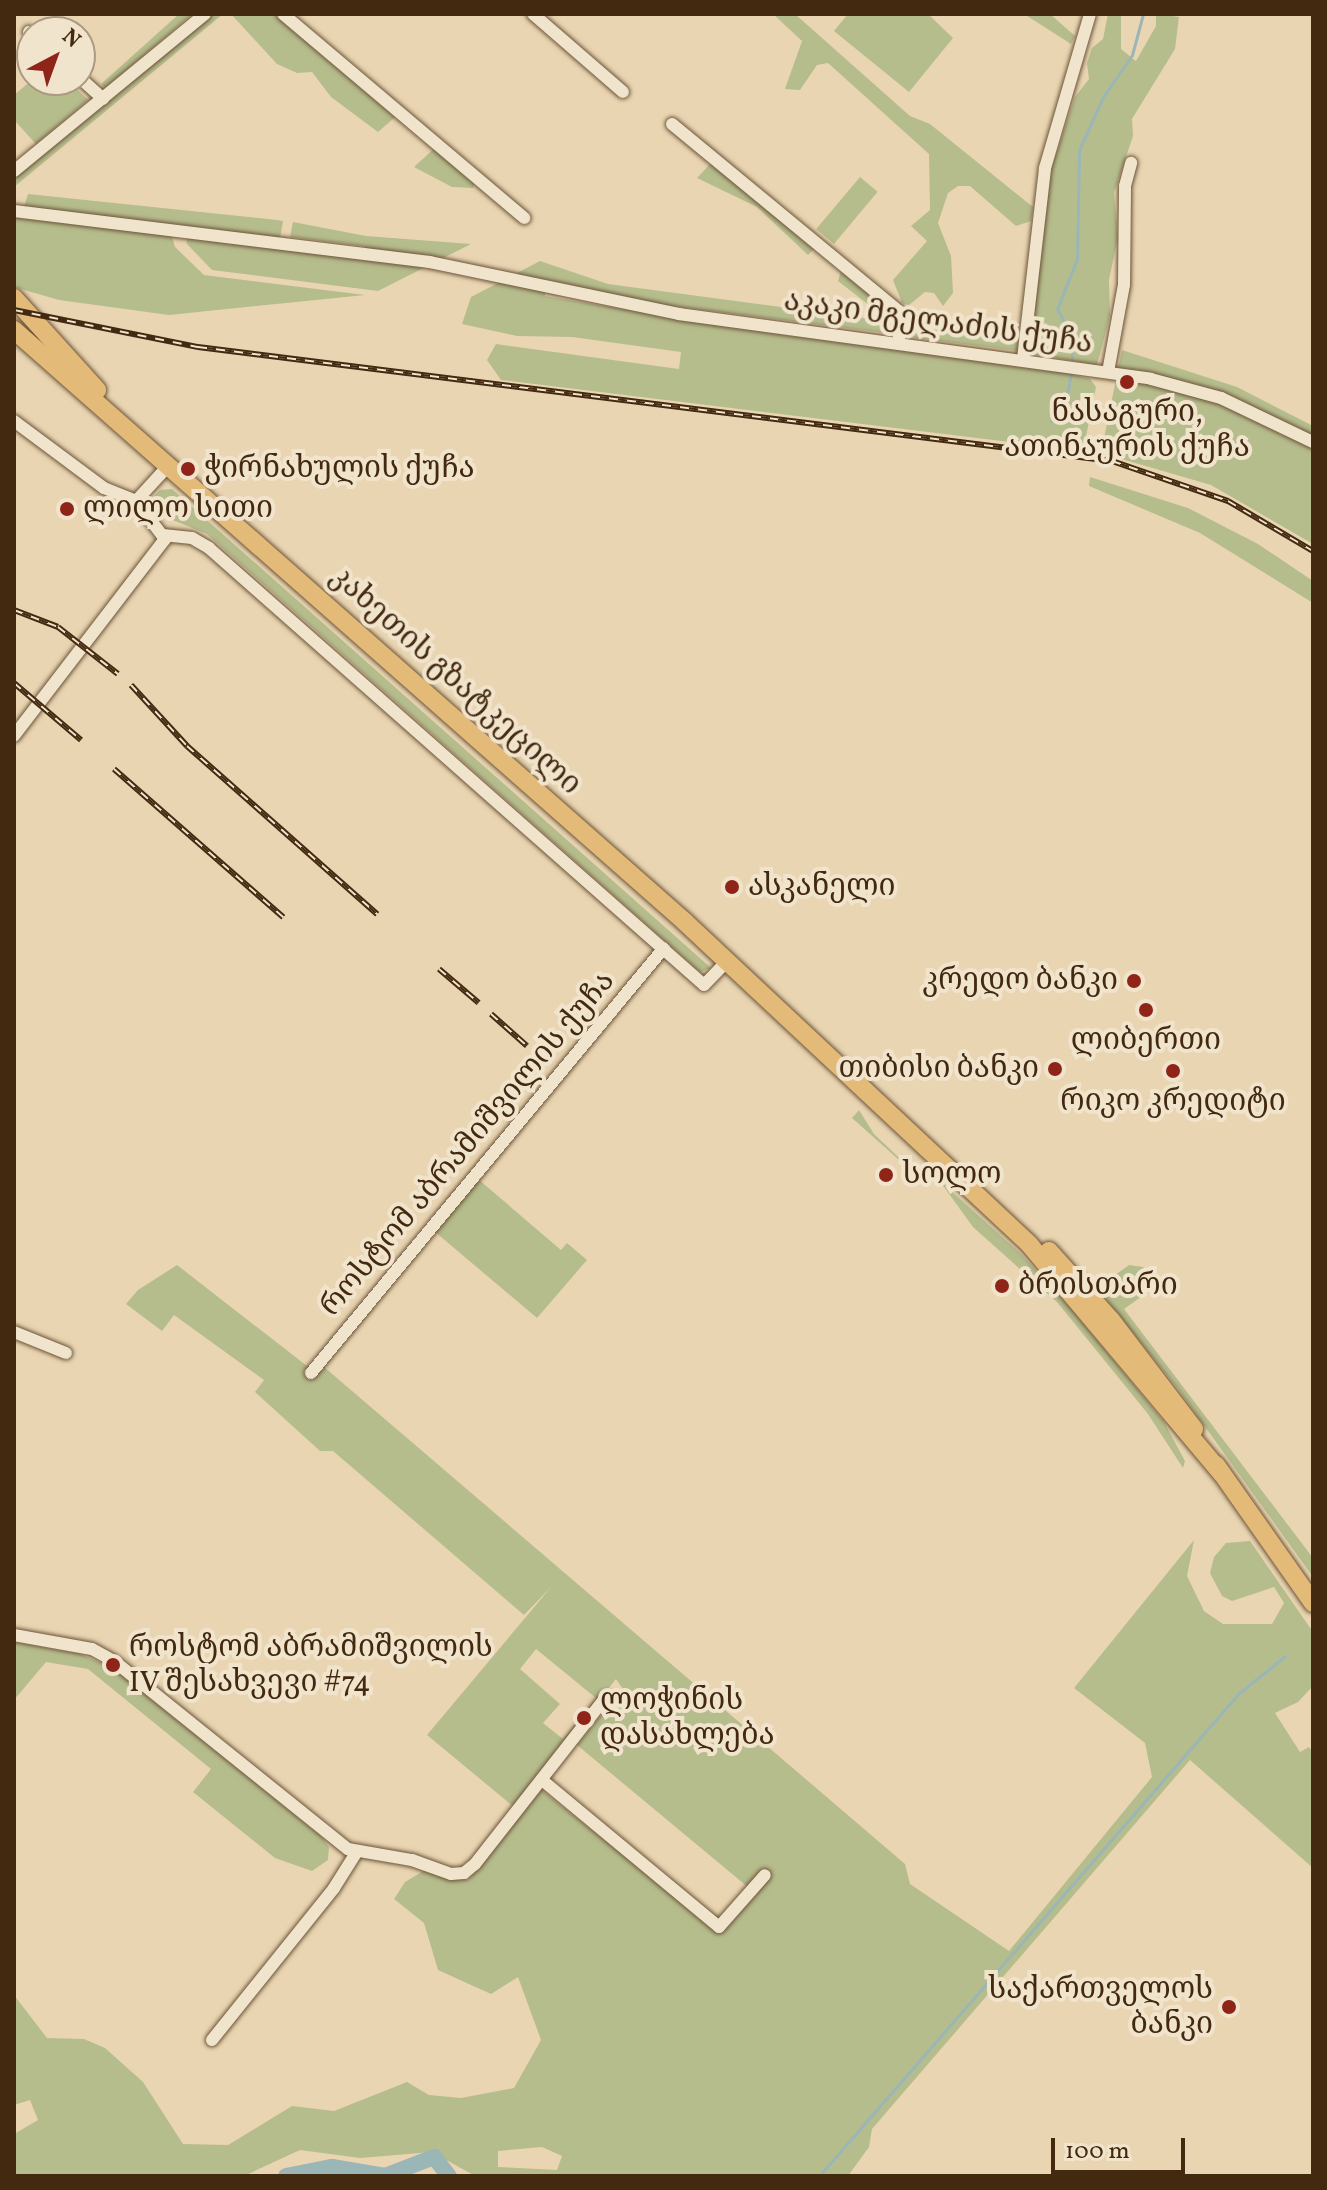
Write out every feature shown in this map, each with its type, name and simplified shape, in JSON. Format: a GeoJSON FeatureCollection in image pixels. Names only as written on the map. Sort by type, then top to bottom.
{"type":"FeatureCollection","features":[{"type":"Feature","properties":{"kind":"highway","name":"კახეთის გზატკეცილი"},"geometry":{"type":"LineString","coordinates":[[14,298],[136,434]]}},
{"type":"Feature","properties":{"kind":"highway","name":"კახეთის გზატკეცილი"},"geometry":{"type":"LineString","coordinates":[[14,330],[136,434],[732,965],[848,1062],[1073,1275],[1170,1395],[1313,1603]]}},
{"type":"Feature","properties":{"kind":"street"},"geometry":{"type":"LineString","coordinates":[[14,171],[205,14]]}},
{"type":"Feature","properties":{"kind":"street"},"geometry":{"type":"LineString","coordinates":[[283,14],[524,218]]}},
{"type":"Feature","properties":{"kind":"street"},"geometry":{"type":"LineString","coordinates":[[533,14],[623,92]]}},
{"type":"Feature","properties":{"kind":"street"},"geometry":{"type":"LineString","coordinates":[[1023,359],[1045,168],[1090,14]]}},
{"type":"Feature","properties":{"kind":"street"},"geometry":{"type":"LineString","coordinates":[[96,93],[103,99]]}},
{"type":"Feature","properties":{"kind":"street"},"geometry":{"type":"LineString","coordinates":[[672,124],[899,311],[899,342]]}},
{"type":"Feature","properties":{"kind":"street"},"geometry":{"type":"LineString","coordinates":[[1108,372],[1124,285],[1125,186],[1131,163]]}},
{"type":"Feature","properties":{"kind":"street","name":"აკაკი მგელაძის ქუჩა"},"geometry":{"type":"LineString","coordinates":[[14,211],[430,262],[679,314],[1108,372],[1221,398],[1313,442]]}},
{"type":"Feature","properties":{"kind":"street"},"geometry":{"type":"LineString","coordinates":[[14,421],[104,488],[136,501],[163,535],[165,545],[14,736]]}},
{"type":"Feature","properties":{"kind":"street"},"geometry":{"type":"LineString","coordinates":[[136,501],[169,465]]}},
{"type":"Feature","properties":{"kind":"street"},"geometry":{"type":"LineString","coordinates":[[163,535],[192,538],[209,548],[704,985],[732,965]]}},
{"type":"Feature","properties":{"kind":"street","name":"როსტომ აბრამიშვილის ქუჩა"},"geometry":{"type":"LineString","coordinates":[[311,1373],[664,948]]}},
{"type":"Feature","properties":{"kind":"street"},"geometry":{"type":"LineString","coordinates":[[14,1332],[66,1353]]}},
{"type":"Feature","properties":{"kind":"street"},"geometry":{"type":"LineString","coordinates":[[14,1635],[92,1649],[114,1661],[356,1853],[390,1856],[464,1873],[606,1697]]}},
{"type":"Feature","properties":{"kind":"street"},"geometry":{"type":"LineString","coordinates":[[542,1780],[719,1927],[765,1875]]}},
{"type":"Feature","properties":{"kind":"street"},"geometry":{"type":"LineString","coordinates":[[212,2040],[334,1888],[356,1853]]}},
{"type":"Feature","properties":{"kind":"green space"},"geometry":{"type":"Polygon","coordinates":[[[179,14],[192,14],[106,88],[101,84],[179,14]]]}},
{"type":"Feature","properties":{"kind":"green space"},"geometry":{"type":"Polygon","coordinates":[[[211,14],[223,14],[14,187],[14,174],[211,14]]]}},
{"type":"Feature","properties":{"kind":"green space"},"geometry":{"type":"Polygon","coordinates":[[[231,14],[283,14],[400,113],[378,132],[331,97],[312,72],[297,73],[277,64],[231,14]]]}},
{"type":"Feature","properties":{"kind":"green space"},"geometry":{"type":"Polygon","coordinates":[[[773,14],[795,14],[910,116],[930,124],[1033,207],[1031,221],[1016,226],[970,186],[958,186],[948,193],[938,223],[951,256],[953,293],[943,306],[934,293],[925,292],[909,305],[902,303],[893,280],[927,241],[911,226],[930,210],[929,154],[828,63],[817,65],[800,90],[785,89],[802,41],[773,14]]]}},
{"type":"Feature","properties":{"kind":"green space"},"geometry":{"type":"Polygon","coordinates":[[[848,14],[928,14],[953,38],[909,92],[834,31],[848,14]]]}},
{"type":"Feature","properties":{"kind":"green space"},"geometry":{"type":"Polygon","coordinates":[[[1024,14],[1050,14],[1075,36],[1071,44],[1024,14]]]}},
{"type":"Feature","properties":{"kind":"green space"},"geometry":{"type":"Polygon","coordinates":[[[1108,14],[1121,14],[1121,49],[1136,61],[1156,26],[1156,14],[1179,17],[1175,49],[1132,119],[1133,136],[1114,193],[1118,237],[1109,280],[1110,316],[1097,365],[1034,354],[1030,346],[1051,170],[1075,97],[1089,79],[1087,63],[1092,48],[1103,39],[1108,14]]]}},
{"type":"Feature","properties":{"kind":"green space"},"geometry":{"type":"Polygon","coordinates":[[[14,95],[84,96],[88,100],[36,144],[14,120],[14,95]]]}},
{"type":"Feature","properties":{"kind":"green space"},"geometry":{"type":"Polygon","coordinates":[[[438,145],[477,178],[473,188],[452,187],[414,167],[438,145]]]}},
{"type":"Feature","properties":{"kind":"green space"},"geometry":{"type":"Polygon","coordinates":[[[712,162],[816,247],[808,255],[757,207],[697,178],[712,162]]]}},
{"type":"Feature","properties":{"kind":"green space"},"geometry":{"type":"Polygon","coordinates":[[[860,177],[878,192],[834,244],[816,229],[860,177]]]}},
{"type":"Feature","properties":{"kind":"green space"},"geometry":{"type":"Polygon","coordinates":[[[28,194],[283,221],[280,238],[24,207],[28,194]]]}},
{"type":"Feature","properties":{"kind":"green space"},"geometry":{"type":"Polygon","coordinates":[[[14,215],[171,233],[175,247],[204,275],[365,295],[169,315],[59,300],[14,287],[14,215]]]}},
{"type":"Feature","properties":{"kind":"green space"},"geometry":{"type":"Polygon","coordinates":[[[293,222],[366,236],[471,244],[378,291],[212,270],[187,244],[186,235],[365,252],[365,246],[290,237],[293,222]]]}},
{"type":"Feature","properties":{"kind":"green space"},"geometry":{"type":"Polygon","coordinates":[[[540,261],[608,284],[871,319],[874,311],[869,305],[838,281],[841,271],[896,315],[894,334],[664,305],[547,280],[545,296],[729,327],[1024,363],[1090,379],[1096,387],[1083,451],[501,380],[487,360],[496,344],[679,369],[681,352],[572,337],[517,336],[462,324],[471,297],[540,261]]]}},
{"type":"Feature","properties":{"kind":"green space"},"geometry":{"type":"Polygon","coordinates":[[[912,326],[1004,338],[1019,343],[1020,351],[909,337],[912,326]]]}},
{"type":"Feature","properties":{"kind":"green space"},"geometry":{"type":"Polygon","coordinates":[[[1122,350],[1237,387],[1313,426],[1313,544],[1211,485],[1101,453],[1122,350]]]}},
{"type":"Feature","properties":{"kind":"green space"},"geometry":{"type":"Polygon","coordinates":[[[1090,477],[1188,508],[1258,544],[1313,581],[1313,603],[1200,533],[1089,486],[1090,477]]]}},
{"type":"Feature","properties":{"kind":"green space"},"geometry":{"type":"Polygon","coordinates":[[[172,489],[711,968],[700,972],[207,534],[153,512],[151,499],[160,490],[172,489]]]}},
{"type":"Feature","properties":{"kind":"green space"},"geometry":{"type":"Polygon","coordinates":[[[859,1110],[874,1134],[935,1192],[852,1118],[859,1110]]]}},
{"type":"Feature","properties":{"kind":"green space"},"geometry":{"type":"Polygon","coordinates":[[[478,1179],[561,1250],[567,1243],[587,1260],[537,1318],[434,1231],[478,1179]]]}},
{"type":"Feature","properties":{"kind":"green space"},"geometry":{"type":"Polygon","coordinates":[[[939,1180],[1021,1254],[1072,1310],[1164,1422],[1185,1461],[1183,1468],[1148,1414],[1057,1302],[973,1227],[939,1180]]]}},
{"type":"Feature","properties":{"kind":"green space"},"geometry":{"type":"Polygon","coordinates":[[[177,1265],[307,1366],[317,1361],[905,1864],[910,1884],[1009,1951],[1152,1777],[1145,1743],[1074,1688],[1194,1540],[1187,1576],[1204,1611],[1223,1624],[1272,1624],[1284,1603],[1274,1587],[1232,1601],[1222,1596],[1210,1573],[1214,1557],[1226,1543],[1250,1541],[1313,1632],[1313,1686],[1298,1702],[1275,1713],[1300,1752],[1309,1747],[1313,1753],[1313,1868],[1190,1760],[872,2129],[869,2147],[848,2176],[475,2176],[432,2152],[360,2158],[300,2150],[244,2176],[14,2176],[14,2134],[38,2120],[30,2100],[14,2105],[14,1995],[47,2038],[84,2039],[105,2048],[143,2082],[183,2144],[228,2145],[292,2106],[334,2111],[407,2082],[429,2095],[461,2098],[514,2088],[541,2040],[518,1977],[491,1994],[438,1970],[424,1923],[394,1899],[405,1882],[425,1870],[468,1880],[541,1790],[718,1930],[755,1893],[577,1745],[612,1702],[622,1700],[625,1692],[616,1679],[514,1807],[427,1735],[551,1587],[524,1615],[333,1451],[320,1451],[255,1392],[264,1380],[174,1315],[162,1331],[126,1304],[138,1290],[177,1265]],[[536,1649],[520,1669],[560,1704],[543,1723],[563,1739],[596,1698],[536,1649]],[[542,2147],[498,2151],[498,2167],[557,2170],[562,2156],[542,2147]]]}},
{"type":"Feature","properties":{"kind":"green space"},"geometry":{"type":"Polygon","coordinates":[[[1129,1265],[1143,1267],[1159,1284],[1124,1309],[1313,1558],[1313,1577],[1178,1389],[1103,1295],[1111,1278],[1129,1265]]]}},
{"type":"Feature","properties":{"kind":"green space"},"geometry":{"type":"Polygon","coordinates":[[[14,1642],[80,1654],[117,1670],[321,1836],[329,1847],[328,1860],[312,1871],[275,1858],[193,1792],[211,1769],[88,1669],[46,1662],[14,1700],[14,1642]]]}},
{"type":"Feature","properties":{"kind":"waterway"},"geometry":{"type":"LineString","coordinates":[[1072,358],[1071,334],[1057,309],[1077,259],[1079,150],[1103,97],[1132,55],[1143,14]]}},
{"type":"Feature","properties":{"kind":"waterway"},"geometry":{"type":"LineString","coordinates":[[1051,421],[1067,394],[1071,374]]}},
{"type":"Feature","properties":{"kind":"waterway"},"geometry":{"type":"LineString","coordinates":[[819,2176],[1239,1693],[1285,1656]]}},
{"type":"Feature","properties":{"kind":"waterway"},"geometry":{"type":"LineString","coordinates":[[385,2176],[434,2157],[449,2176]]}},
{"type":"Feature","properties":{"kind":"waterway"},"geometry":{"type":"LineString","coordinates":[[286,2176],[332,2167],[385,2176]]}},
{"type":"Feature","properties":{"kind":"railway"},"geometry":{"type":"LineString","coordinates":[[14,310],[198,347],[1112,461],[1228,501],[1313,551]]}},
{"type":"Feature","properties":{"kind":"railway"},"geometry":{"type":"LineString","coordinates":[[14,610],[58,627],[118,674]]}},
{"type":"Feature","properties":{"kind":"railway"},"geometry":{"type":"LineString","coordinates":[[14,683],[81,740]]}},
{"type":"Feature","properties":{"kind":"railway"},"geometry":{"type":"LineString","coordinates":[[131,685],[187,746],[377,914]]}},
{"type":"Feature","properties":{"kind":"railway"},"geometry":{"type":"LineString","coordinates":[[114,769],[283,917]]}},
{"type":"Feature","properties":{"kind":"railway"},"geometry":{"type":"LineString","coordinates":[[439,969],[479,1003]]}},
{"type":"Feature","properties":{"kind":"railway"},"geometry":{"type":"LineString","coordinates":[[491,1014],[527,1046]]}},
{"type":"Feature","properties":{"kind":"place","name":"ნასაგური, ათინაურის ქუჩა"},"geometry":{"type":"Point","coordinates":[1127,382]}},
{"type":"Feature","properties":{"kind":"place","name":"ჭირნახულის ქუჩა"},"geometry":{"type":"Point","coordinates":[188,469]}},
{"type":"Feature","properties":{"kind":"place","name":"ლილო სითი"},"geometry":{"type":"Point","coordinates":[67,509]}},
{"type":"Feature","properties":{"kind":"place","name":"ასკანელი"},"geometry":{"type":"Point","coordinates":[732,887]}},
{"type":"Feature","properties":{"kind":"place","name":"კრედო ბანკი"},"geometry":{"type":"Point","coordinates":[1134,981]}},
{"type":"Feature","properties":{"kind":"place","name":"ლიბერთი"},"geometry":{"type":"Point","coordinates":[1146,1010]}},
{"type":"Feature","properties":{"kind":"place","name":"თიბისი ბანკი"},"geometry":{"type":"Point","coordinates":[1055,1069]}},
{"type":"Feature","properties":{"kind":"place","name":"რიკო კრედიტი"},"geometry":{"type":"Point","coordinates":[1173,1071]}},
{"type":"Feature","properties":{"kind":"place","name":"სოლო"},"geometry":{"type":"Point","coordinates":[886,1175]}},
{"type":"Feature","properties":{"kind":"place","name":"ბრისთარი"},"geometry":{"type":"Point","coordinates":[1002,1286]}},
{"type":"Feature","properties":{"kind":"place","name":"როსტომ აბრამიშვილის IV შესახვევი #74"},"geometry":{"type":"Point","coordinates":[113,1665]}},
{"type":"Feature","properties":{"kind":"place","name":"ლოჭინის დასახლება"},"geometry":{"type":"Point","coordinates":[584,1718]}},
{"type":"Feature","properties":{"kind":"place","name":"საქართველოს ბანკი"},"geometry":{"type":"Point","coordinates":[1229,2007]}}]}
